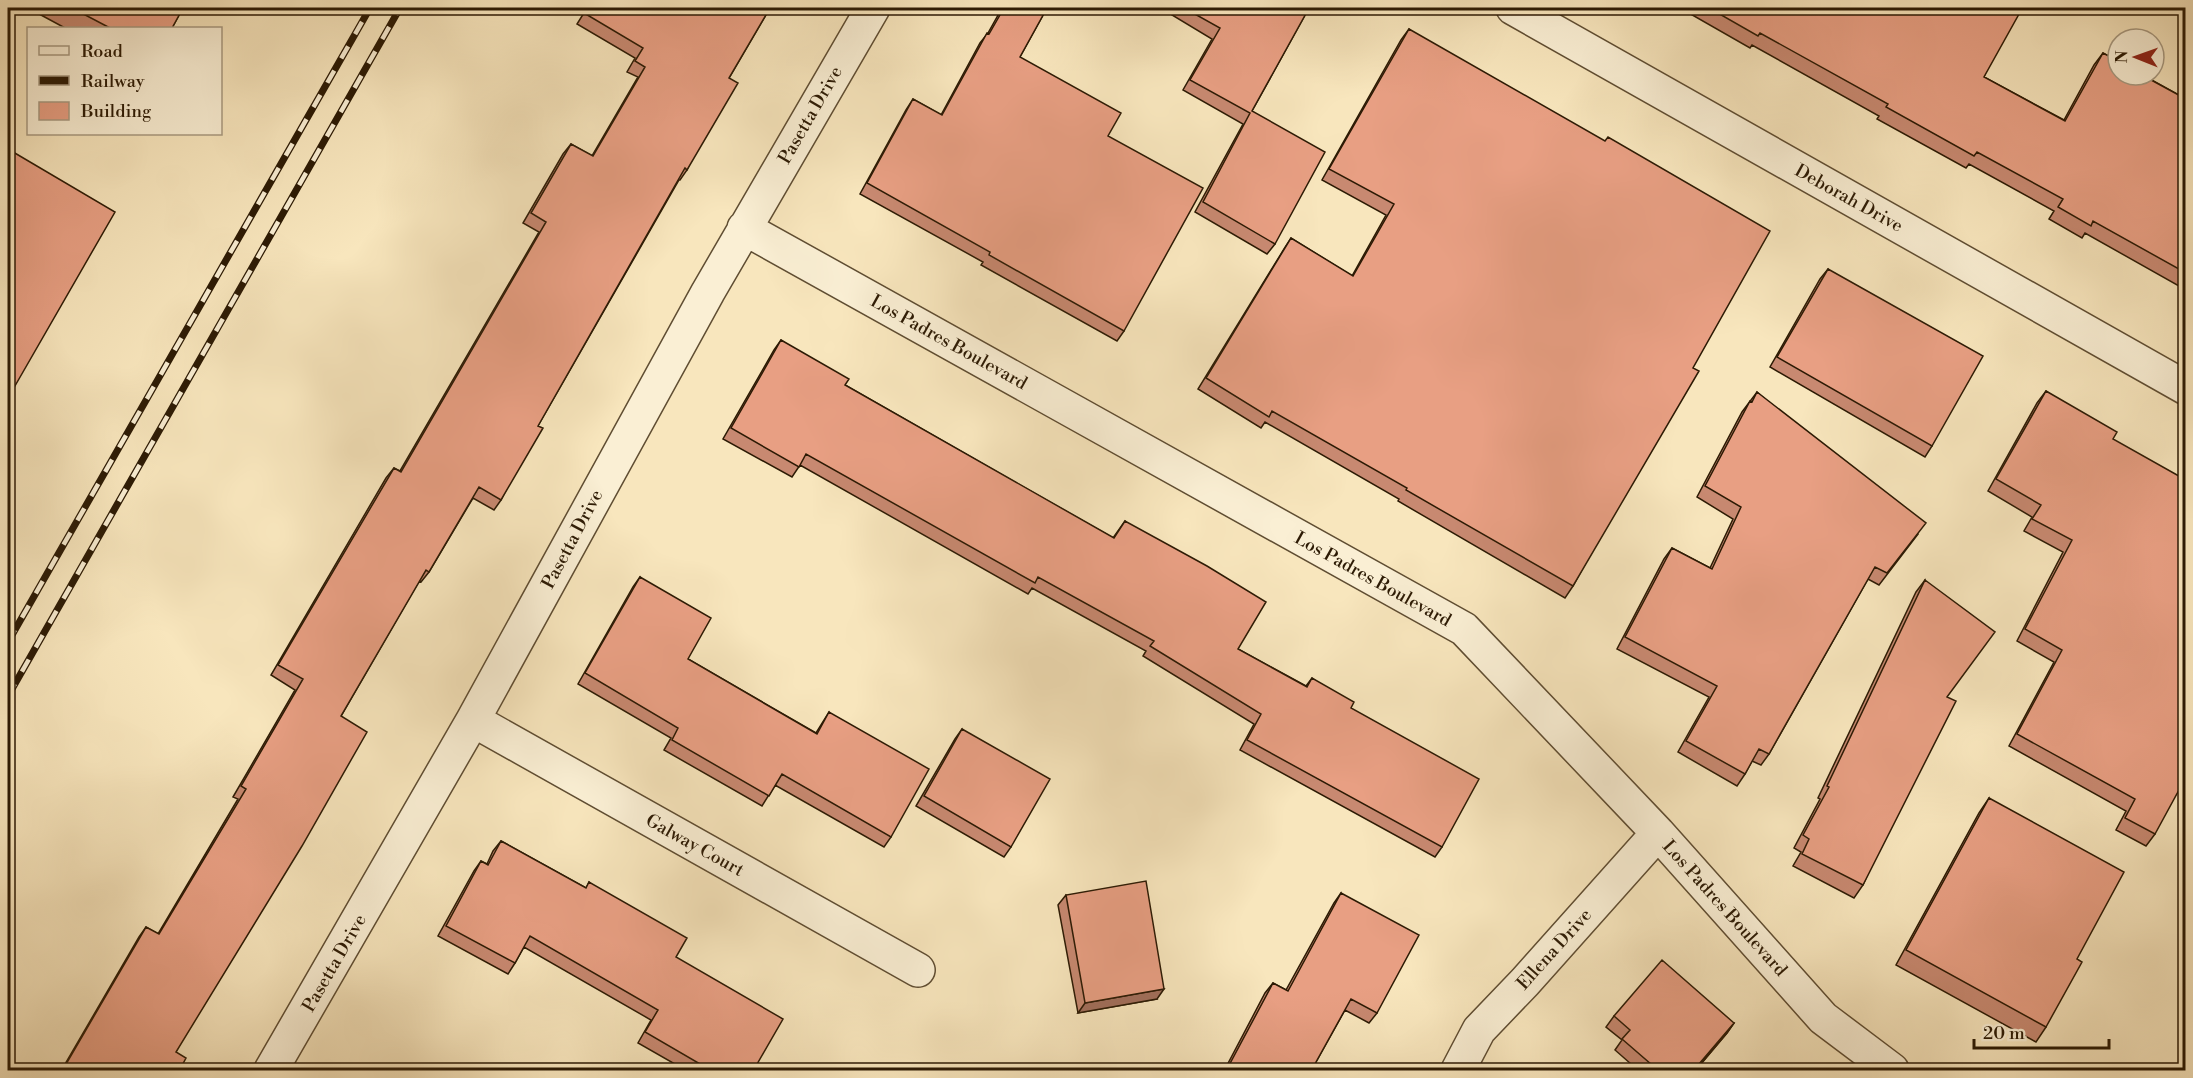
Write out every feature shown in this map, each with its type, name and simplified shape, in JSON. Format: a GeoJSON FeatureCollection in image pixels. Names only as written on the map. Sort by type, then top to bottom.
{"type":"FeatureCollection","features":[{"type":"Feature","properties":{"kind":"street","name":"Pasetta Drive"},"geometry":{"type":"LineString","coordinates":[[271,1071],[473,720],[608,471],[744,228],[873,8]]}},
{"type":"Feature","properties":{"kind":"street","name":"Deborah Drive"},"geometry":{"type":"LineString","coordinates":[[1513,8],[2186,388]]}},
{"type":"Feature","properties":{"kind":"street","name":"Los Padres Boulevard"},"geometry":{"type":"LineString","coordinates":[[744,228],[1464,629],[1658,833],[1823,1018],[1892,1071]]}},
{"type":"Feature","properties":{"kind":"street","name":"Galway Court"},"geometry":{"type":"LineString","coordinates":[[473,720],[918,970]]}},
{"type":"Feature","properties":{"kind":"street","name":"Ellena Drive"},"geometry":{"type":"LineString","coordinates":[[1458,1071],[1479,1030],[1658,833]]}},
{"type":"Feature","properties":{"kind":"building"},"geometry":{"type":"Polygon","coordinates":[[[72,8],[183,8],[173,27],[108,27],[72,8]]]}},
{"type":"Feature","properties":{"kind":"building"},"geometry":{"type":"Polygon","coordinates":[[[588,8],[770,8],[729,78],[738,83],[687,170],[685,168],[538,426],[543,428],[501,500],[479,487],[429,572],[426,570],[341,716],[367,732],[302,846],[176,1052],[186,1058],[179,1071],[62,1071],[146,927],[159,934],[246,789],[241,786],[303,679],[278,665],[394,468],[401,472],[546,222],[531,213],[571,144],[593,156],[645,67],[635,61],[643,48],[584,13],[588,8]]]}},
{"type":"Feature","properties":{"kind":"building"},"geometry":{"type":"Polygon","coordinates":[[[1004,8],[1047,8],[1020,57],[1121,113],[1108,136],[1203,188],[1124,331],[867,183],[913,99],[942,115],[987,33],[989,34],[1004,8]]]}},
{"type":"Feature","properties":{"kind":"building"},"geometry":{"type":"Polygon","coordinates":[[[1184,8],[1309,8],[1252,111],[1325,152],[1275,244],[1203,202],[1250,113],[1190,80],[1220,28],[1184,8]]]}},
{"type":"Feature","properties":{"kind":"building"},"geometry":{"type":"Polygon","coordinates":[[[1709,8],[2008,8],[2019,14],[1984,77],[2065,121],[2103,53],[2106,55],[2106,87],[2164,87],[2186,99],[2186,273],[2093,221],[2091,226],[2058,207],[2063,199],[1977,152],[1974,156],[1886,107],[1888,104],[1760,33],[1758,36],[1709,8]]]}},
{"type":"Feature","properties":{"kind":"building"},"geometry":{"type":"Polygon","coordinates":[[[1409,29],[1605,141],[1608,137],[1770,231],[1693,368],[1699,371],[1573,586],[1272,411],[1269,417],[1206,378],[1291,238],[1353,276],[1394,204],[1329,169],[1409,29]]]}},
{"type":"Feature","properties":{"kind":"building"},"geometry":{"type":"Polygon","coordinates":[[[8,149],[115,212],[8,398],[8,149]]]}},
{"type":"Feature","properties":{"kind":"building"},"geometry":{"type":"Polygon","coordinates":[[[1828,269],[1983,356],[1932,446],[1777,357],[1828,269]]]}},
{"type":"Feature","properties":{"kind":"building"},"geometry":{"type":"Polygon","coordinates":[[[781,340],[849,379],[845,385],[1114,538],[1125,521],[1207,566],[1266,602],[1238,649],[1307,687],[1312,678],[1354,702],[1351,708],[1479,779],[1442,847],[1247,740],[1261,714],[1150,646],[1154,641],[1038,577],[1035,583],[806,454],[799,467],[731,428],[781,340]]]}},
{"type":"Feature","properties":{"kind":"building"},"geometry":{"type":"Polygon","coordinates":[[[2046,391],[2117,432],[2113,439],[2186,480],[2186,777],[2155,834],[2125,818],[2135,799],[2017,734],[2062,650],[2025,629],[2072,540],[2032,519],[2041,505],[1996,479],[2046,391]]]}},
{"type":"Feature","properties":{"kind":"building"},"geometry":{"type":"Polygon","coordinates":[[[1757,392],[1926,523],[1887,573],[1875,567],[1769,754],[1759,749],[1745,774],[1686,741],[1717,686],[1625,637],[1672,548],[1712,569],[1741,507],[1705,486],[1757,392]]]}},
{"type":"Feature","properties":{"kind":"building"},"geometry":{"type":"Polygon","coordinates":[[[640,577],[711,618],[688,659],[817,734],[829,712],[929,769],[891,837],[782,774],[769,796],[672,740],[678,728],[585,673],[640,577]]]}},
{"type":"Feature","properties":{"kind":"building"},"geometry":{"type":"Polygon","coordinates":[[[1925,580],[1995,632],[1947,697],[1956,701],[1863,885],[1802,854],[1809,839],[1803,835],[1829,787],[1827,786],[1925,580]]]}},
{"type":"Feature","properties":{"kind":"building"},"geometry":{"type":"Polygon","coordinates":[[[962,729],[1050,779],[1011,847],[924,796],[962,729]]]}},
{"type":"Feature","properties":{"kind":"building"},"geometry":{"type":"Polygon","coordinates":[[[1989,798],[2124,872],[2077,959],[2082,962],[2046,1027],[1906,950],[1989,798]]]}},
{"type":"Feature","properties":{"kind":"building"},"geometry":{"type":"Polygon","coordinates":[[[501,841],[586,888],[589,882],[687,938],[676,957],[783,1019],[753,1071],[712,1071],[645,1032],[658,1010],[530,936],[515,963],[446,926],[481,861],[488,865],[501,841]]]}},
{"type":"Feature","properties":{"kind":"building"},"geometry":{"type":"Polygon","coordinates":[[[1146,881],[1164,989],[1085,1003],[1066,895],[1146,881]]]}},
{"type":"Feature","properties":{"kind":"building"},"geometry":{"type":"Polygon","coordinates":[[[1341,893],[1419,935],[1377,1013],[1351,999],[1311,1071],[1226,1071],[1273,983],[1288,991],[1341,893]]]}},
{"type":"Feature","properties":{"kind":"building"},"geometry":{"type":"Polygon","coordinates":[[[1662,960],[1734,1023],[1693,1071],[1675,1071],[1670,1066],[1666,1071],[1659,1071],[1622,1039],[1630,1030],[1614,1016],[1662,960]]]}},
{"type":"Feature","properties":{"kind":"railway"},"geometry":{"type":"LineString","coordinates":[[8,642],[370,8]]}},
{"type":"Feature","properties":{"kind":"railway"},"geometry":{"type":"LineString","coordinates":[[8,696],[400,8]]}}]}
